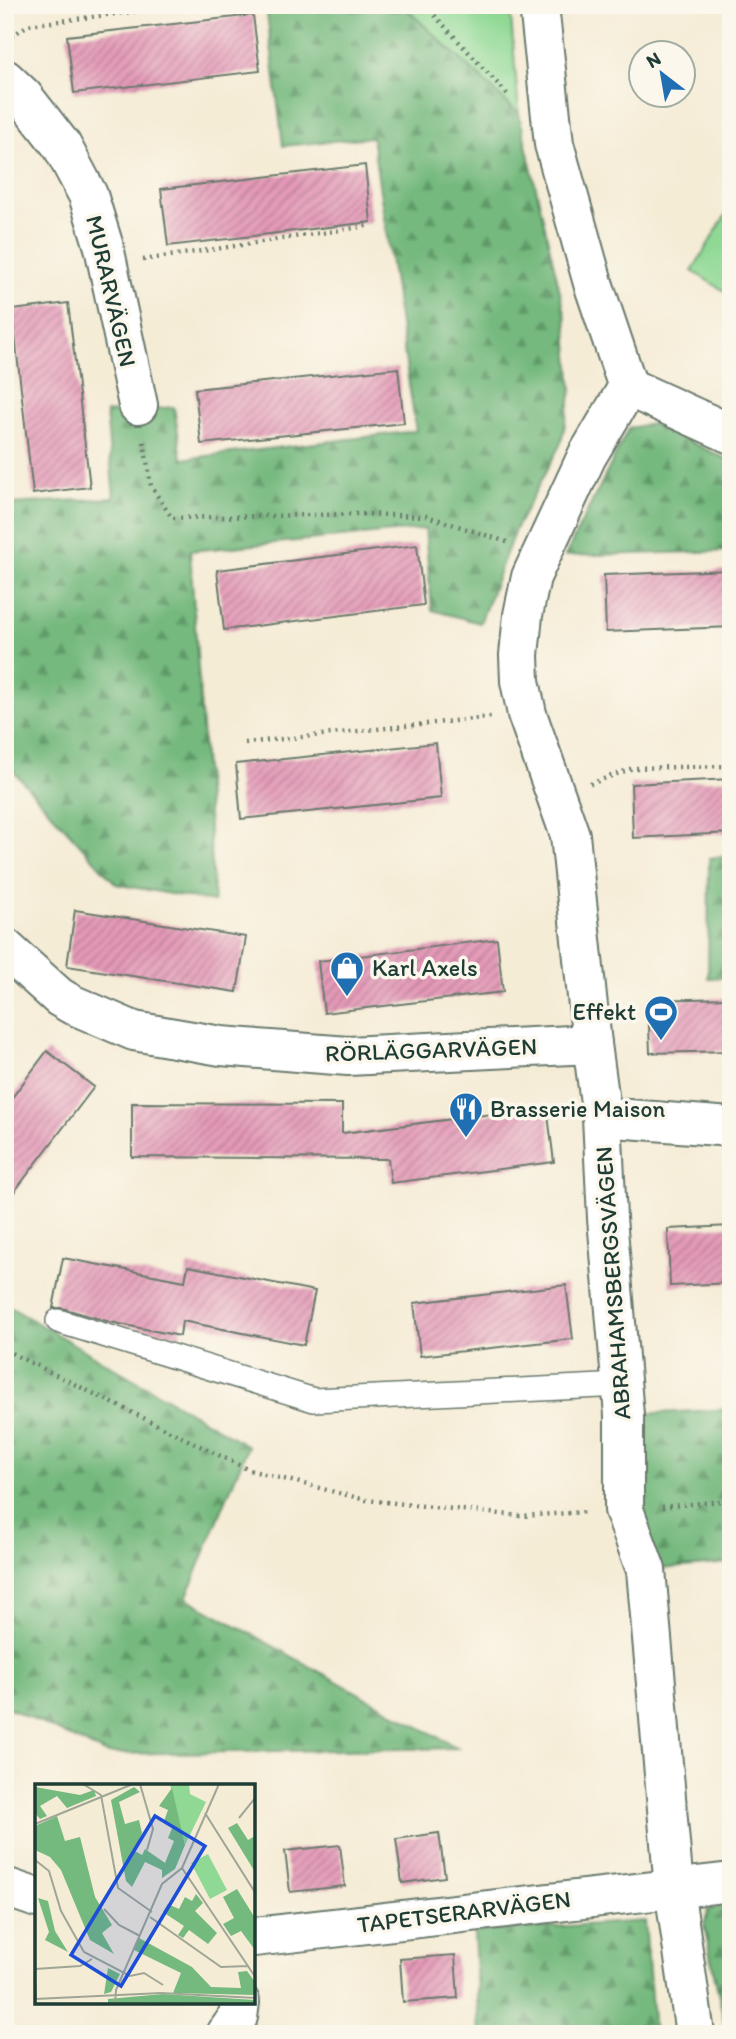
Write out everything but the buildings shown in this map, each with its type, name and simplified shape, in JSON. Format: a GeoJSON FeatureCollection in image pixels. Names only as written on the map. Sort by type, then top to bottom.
{"type":"FeatureCollection","features":[{"type":"Feature","properties":{"kind":"street"},"geometry":{"type":"LineString","coordinates":[[538,5],[554,144],[593,283],[628,387],[731,433]]}},
{"type":"Feature","properties":{"kind":"street","name":"MURARVÄGEN"},"geometry":{"type":"LineString","coordinates":[[5,79],[23,96],[62,146],[88,195],[104,247],[138,405]]}},
{"type":"Feature","properties":{"kind":"street","name":"ABRAHAMSBERGSVÄGEN"},"geometry":{"type":"LineString","coordinates":[[628,387],[587,456],[531,577],[523,615],[519,655],[520,681],[527,713],[570,835],[602,1117],[607,1218],[624,1415],[624,1510],[646,1570],[674,1888],[695,2034]]}},
{"type":"Feature","properties":{"kind":"street","name":"RÖRLÄGGARVÄGEN"},"geometry":{"type":"LineString","coordinates":[[5,948],[59,997],[71,1004],[134,1031],[209,1044],[348,1056],[592,1044]]}},
{"type":"Feature","properties":{"kind":"street"},"geometry":{"type":"LineString","coordinates":[[602,1117],[731,1127]]}},
{"type":"Feature","properties":{"kind":"street"},"geometry":{"type":"LineString","coordinates":[[674,1888],[731,1882]]}},
{"type":"Feature","properties":{"kind":"street"},"geometry":{"type":"LineString","coordinates":[[5,1887],[35,1897]]}},
{"type":"Feature","properties":{"kind":"street","name":"TAPETSERARVÄGEN"},"geometry":{"type":"LineString","coordinates":[[256,1937],[674,1888]]}},
{"type":"Feature","properties":{"kind":"street"},"geometry":{"type":"LineString","coordinates":[[226,2034],[238,2017],[240,2004]]}},
{"type":"Feature","properties":{"kind":"lane"},"geometry":{"type":"LineString","coordinates":[[58,1321],[314,1400],[622,1385]]}},
{"type":"Feature","properties":{"kind":"path"},"geometry":{"type":"LineString","coordinates":[[5,41],[28,25],[184,5]]}},
{"type":"Feature","properties":{"kind":"path"},"geometry":{"type":"LineString","coordinates":[[425,5],[554,144]]}},
{"type":"Feature","properties":{"kind":"path"},"geometry":{"type":"LineString","coordinates":[[108,265],[367,226]]}},
{"type":"Feature","properties":{"kind":"path"},"geometry":{"type":"LineString","coordinates":[[138,405],[151,486],[172,518],[359,514],[426,516],[541,554]]}},
{"type":"Feature","properties":{"kind":"path"},"geometry":{"type":"LineString","coordinates":[[245,743],[527,713]]}},
{"type":"Feature","properties":{"kind":"path"},"geometry":{"type":"LineString","coordinates":[[557,800],[596,781],[633,768],[731,765]]}},
{"type":"Feature","properties":{"kind":"path"},"geometry":{"type":"LineString","coordinates":[[5,1350],[249,1471],[366,1500],[520,1516],[731,1500]]}},
{"type":"Feature","properties":{"kind":"green space"},"geometry":{"type":"Polygon","coordinates":[[[266,5],[402,5],[519,114],[566,318],[572,391],[561,443],[515,530],[480,623],[432,610],[425,529],[190,551],[214,902],[116,884],[5,762],[5,470],[10,504],[114,498],[106,413],[174,407],[182,459],[416,431],[372,137],[283,146],[266,5]]]}},
{"type":"Feature","properties":{"kind":"green space"},"geometry":{"type":"Polygon","coordinates":[[[402,5],[510,5],[519,114],[402,5]]]}},
{"type":"Feature","properties":{"kind":"green space"},"geometry":{"type":"Polygon","coordinates":[[[731,206],[731,295],[692,271],[731,206]]]}},
{"type":"Feature","properties":{"kind":"green space"},"geometry":{"type":"Polygon","coordinates":[[[652,424],[731,461],[731,551],[565,556],[629,428],[652,424]]]}},
{"type":"Feature","properties":{"kind":"green space"},"geometry":{"type":"Polygon","coordinates":[[[731,856],[731,978],[708,978],[709,858],[731,856]]]}},
{"type":"Feature","properties":{"kind":"green space"},"geometry":{"type":"Polygon","coordinates":[[[5,1304],[248,1446],[186,1598],[458,1748],[107,1754],[5,1706],[5,1304]]]}},
{"type":"Feature","properties":{"kind":"green space"},"geometry":{"type":"Polygon","coordinates":[[[731,1409],[731,1563],[646,1570],[624,1415],[731,1409]]]}},
{"type":"Feature","properties":{"kind":"green space"},"geometry":{"type":"Polygon","coordinates":[[[729,1903],[731,1917],[725,1918],[731,1936],[731,2034],[727,2034],[704,1926],[708,1910],[729,1903]]]}},
{"type":"Feature","properties":{"kind":"green space"},"geometry":{"type":"Polygon","coordinates":[[[645,1921],[654,2034],[479,2034],[474,1932],[645,1921]]]}},
{"type":"Feature","properties":{"kind":"place","name":"Karl Axels"},"geometry":{"type":"Point","coordinates":[347,998]}},
{"type":"Feature","properties":{"kind":"place","name":"Effekt"},"geometry":{"type":"Point","coordinates":[661,1042]}},
{"type":"Feature","properties":{"kind":"place","name":"Brasserie Maison"},"geometry":{"type":"Point","coordinates":[466,1139]}}]}
